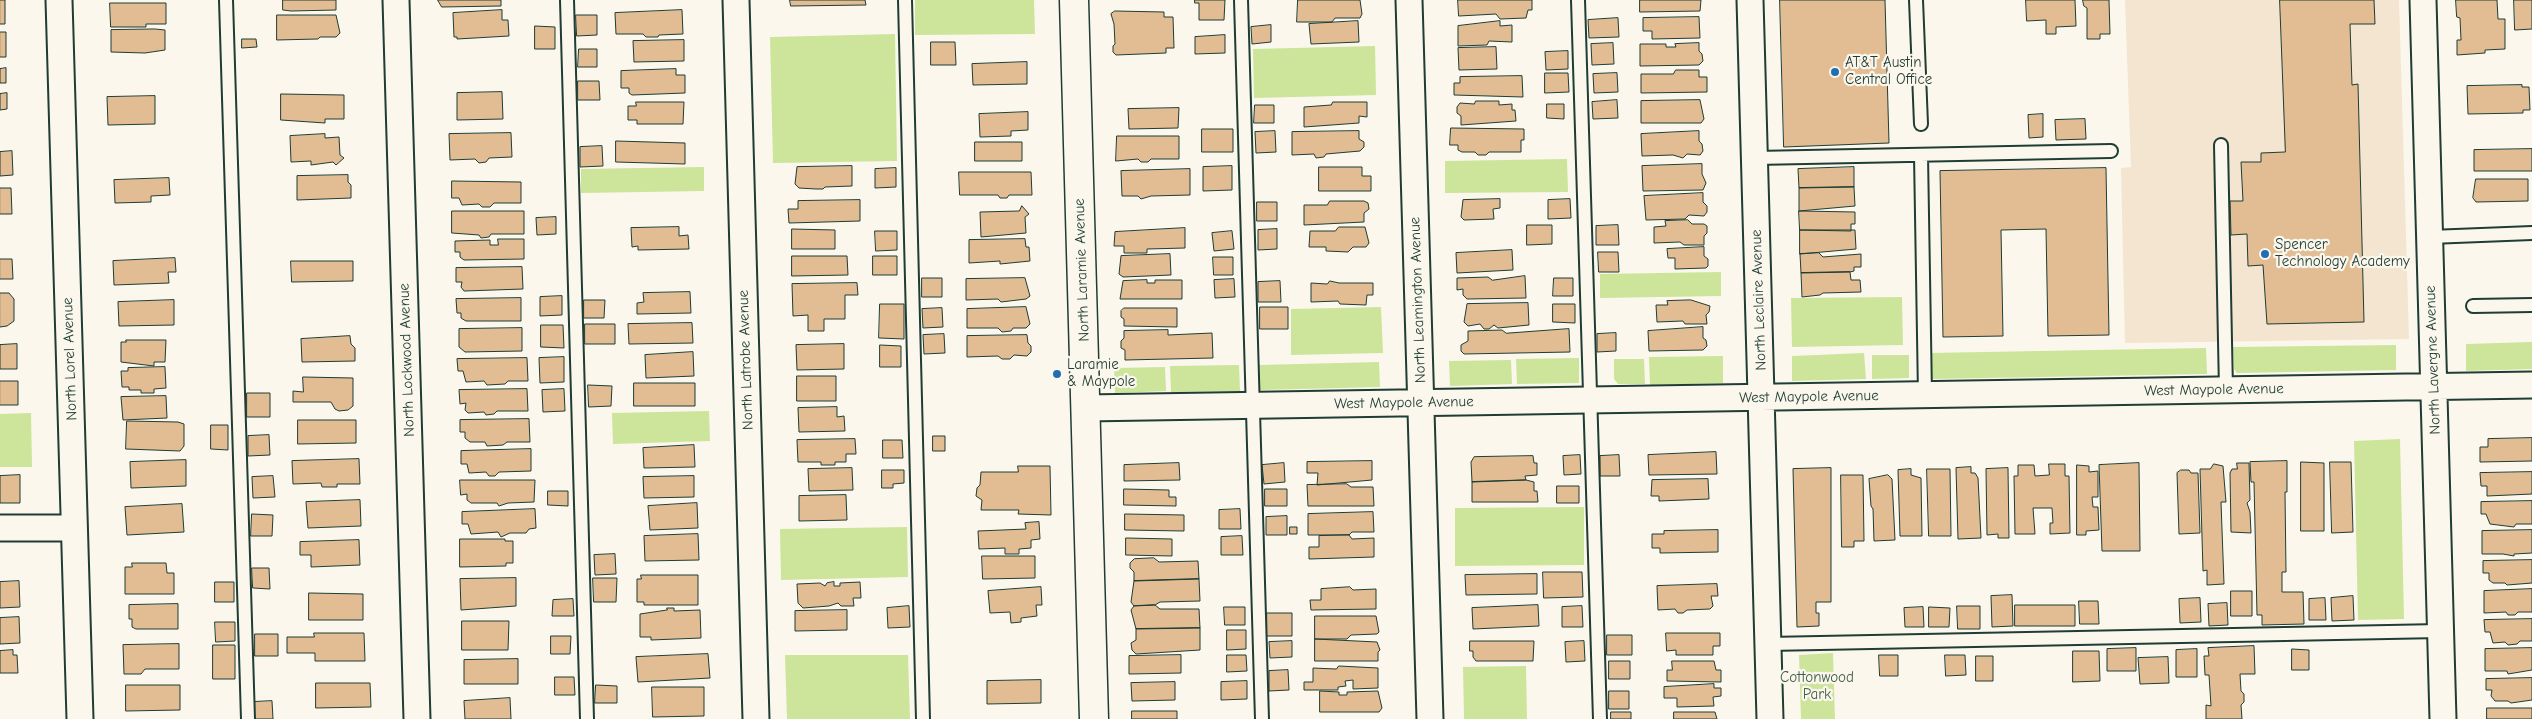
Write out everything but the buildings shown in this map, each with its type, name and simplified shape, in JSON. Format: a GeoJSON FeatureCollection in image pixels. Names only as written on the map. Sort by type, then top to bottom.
{"type":"FeatureCollection","features":[{"type":"Feature","properties":{"kind":"street","name":"North Lorel Avenue"},"geometry":{"type":"LineString","coordinates":[[59,0],[80,719]]}},
{"type":"Feature","properties":{"kind":"street","name":"North Lockwood Avenue"},"geometry":{"type":"LineString","coordinates":[[396,0],[418,719]]}},
{"type":"Feature","properties":{"kind":"street","name":"North Latrobe Avenue"},"geometry":{"type":"LineString","coordinates":[[736,0],[756,719]]}},
{"type":"Feature","properties":{"kind":"street","name":"North Laramie Avenue"},"geometry":{"type":"LineString","coordinates":[[1074,0],[1094,719]]}},
{"type":"Feature","properties":{"kind":"street","name":"North Leamington Avenue"},"geometry":{"type":"LineString","coordinates":[[1408,0],[1430,719]]}},
{"type":"Feature","properties":{"kind":"street","name":"North Leclaire Avenue"},"geometry":{"type":"LineString","coordinates":[[1750,0],[1770,719]]}},
{"type":"Feature","properties":{"kind":"street","name":"North Lavergne Avenue"},"geometry":{"type":"LineString","coordinates":[[2423,0],[2443,719]]}},
{"type":"Feature","properties":{"kind":"street","name":"West Maypole Avenue"},"geometry":{"type":"LineString","coordinates":[[1085,408],[2532,385]]}},
{"type":"Feature","properties":{"kind":"street"},"geometry":{"type":"LineString","coordinates":[[0,528],[74,528]]}},
{"type":"Feature","properties":{"kind":"lane"},"geometry":{"type":"LineString","coordinates":[[226,0],[248,719]]}},
{"type":"Feature","properties":{"kind":"lane"},"geometry":{"type":"LineString","coordinates":[[567,0],[587,719]]}},
{"type":"Feature","properties":{"kind":"lane"},"geometry":{"type":"LineString","coordinates":[[905,0],[923,719]]}},
{"type":"Feature","properties":{"kind":"lane"},"geometry":{"type":"LineString","coordinates":[[1241,0],[1262,719]]}},
{"type":"Feature","properties":{"kind":"lane"},"geometry":{"type":"LineString","coordinates":[[1578,0],[1600,719]]}},
{"type":"Feature","properties":{"kind":"lane"},"geometry":{"type":"LineString","coordinates":[[1916,0],[1921,124]]}},
{"type":"Feature","properties":{"kind":"lane"},"geometry":{"type":"LineString","coordinates":[[2221,145],[2226,390]]}},
{"type":"Feature","properties":{"kind":"lane"},"geometry":{"type":"LineString","coordinates":[[1755,158],[2112,151]]}},
{"type":"Feature","properties":{"kind":"lane"},"geometry":{"type":"LineString","coordinates":[[1921,155],[1925,395]]}},
{"type":"Feature","properties":{"kind":"lane"},"geometry":{"type":"LineString","coordinates":[[2430,237],[2532,233]]}},
{"type":"Feature","properties":{"kind":"lane"},"geometry":{"type":"LineString","coordinates":[[2473,306],[2532,305]]}},
{"type":"Feature","properties":{"kind":"lane"},"geometry":{"type":"LineString","coordinates":[[1768,644],[2440,631]]}},
{"type":"Feature","properties":{"kind":"shaded area","name":"Spencer Technology Academy"},"geometry":{"type":"Polygon","coordinates":[[[2125,0],[2399,0],[2409,339],[2125,343],[2121,168],[2131,167],[2125,0]]]}},
{"type":"Feature","properties":{"kind":"green space"},"geometry":{"type":"Polygon","coordinates":[[[915,0],[1034,0],[1035,34],[915,35],[915,0]]]}},
{"type":"Feature","properties":{"kind":"green space"},"geometry":{"type":"Polygon","coordinates":[[[895,34],[897,161],[773,163],[770,37],[895,34]]]}},
{"type":"Feature","properties":{"kind":"green space"},"geometry":{"type":"Polygon","coordinates":[[[1375,46],[1376,95],[1254,98],[1253,49],[1375,46]]]}},
{"type":"Feature","properties":{"kind":"green space"},"geometry":{"type":"Polygon","coordinates":[[[1567,159],[1568,192],[1445,193],[1445,161],[1567,159]]]}},
{"type":"Feature","properties":{"kind":"green space"},"geometry":{"type":"Polygon","coordinates":[[[704,167],[704,191],[581,193],[581,169],[704,167]]]}},
{"type":"Feature","properties":{"kind":"green space"},"geometry":{"type":"Polygon","coordinates":[[[1721,272],[1721,296],[1600,298],[1600,274],[1721,272]]]}},
{"type":"Feature","properties":{"kind":"green space"},"geometry":{"type":"Polygon","coordinates":[[[1902,297],[1903,345],[1792,347],[1791,298],[1902,297]]]}},
{"type":"Feature","properties":{"kind":"green space"},"geometry":{"type":"Polygon","coordinates":[[[1381,307],[1383,353],[1291,355],[1291,309],[1381,307]]]}},
{"type":"Feature","properties":{"kind":"green space"},"geometry":{"type":"Polygon","coordinates":[[[2532,342],[2532,369],[2466,371],[2466,344],[2532,342]]]}},
{"type":"Feature","properties":{"kind":"green space"},"geometry":{"type":"Polygon","coordinates":[[[2396,345],[2396,370],[2237,373],[2234,369],[2233,347],[2396,345]]]}},
{"type":"Feature","properties":{"kind":"green space"},"geometry":{"type":"Polygon","coordinates":[[[2206,348],[2207,374],[1930,379],[1929,353],[2206,348]]]}},
{"type":"Feature","properties":{"kind":"green space"},"geometry":{"type":"Polygon","coordinates":[[[1864,353],[1866,379],[1792,381],[1792,356],[1864,353]]]}},
{"type":"Feature","properties":{"kind":"green space"},"geometry":{"type":"Polygon","coordinates":[[[1872,355],[1909,355],[1909,378],[1872,379],[1872,355]]]}},
{"type":"Feature","properties":{"kind":"green space"},"geometry":{"type":"Polygon","coordinates":[[[1723,356],[1723,383],[1650,385],[1649,357],[1723,356]]]}},
{"type":"Feature","properties":{"kind":"green space"},"geometry":{"type":"Polygon","coordinates":[[[1579,358],[1579,383],[1517,384],[1516,359],[1579,358]]]}},
{"type":"Feature","properties":{"kind":"green space"},"geometry":{"type":"Polygon","coordinates":[[[1614,359],[1644,359],[1645,384],[1618,384],[1614,379],[1614,359]]]}},
{"type":"Feature","properties":{"kind":"green space"},"geometry":{"type":"Polygon","coordinates":[[[1511,360],[1512,384],[1450,386],[1449,361],[1511,360]]]}},
{"type":"Feature","properties":{"kind":"green space"},"geometry":{"type":"Polygon","coordinates":[[[1379,362],[1380,387],[1260,390],[1259,365],[1379,362]]]}},
{"type":"Feature","properties":{"kind":"green space"},"geometry":{"type":"Polygon","coordinates":[[[1239,365],[1240,391],[1171,392],[1170,366],[1239,365]]]}},
{"type":"Feature","properties":{"kind":"green space"},"geometry":{"type":"Polygon","coordinates":[[[1165,367],[1166,391],[1115,393],[1114,368],[1165,367]]]}},
{"type":"Feature","properties":{"kind":"green space"},"geometry":{"type":"Polygon","coordinates":[[[709,411],[710,441],[613,444],[612,413],[709,411]]]}},
{"type":"Feature","properties":{"kind":"green space"},"geometry":{"type":"Polygon","coordinates":[[[31,413],[32,467],[0,467],[0,414],[31,413]]]}},
{"type":"Feature","properties":{"kind":"green space"},"geometry":{"type":"Polygon","coordinates":[[[2400,439],[2404,619],[2358,620],[2354,441],[2400,439]]]}},
{"type":"Feature","properties":{"kind":"green space"},"geometry":{"type":"Polygon","coordinates":[[[1584,507],[1584,565],[1455,566],[1455,508],[1584,507]]]}},
{"type":"Feature","properties":{"kind":"green space"},"geometry":{"type":"Polygon","coordinates":[[[907,527],[908,577],[781,580],[780,529],[907,527]]]}},
{"type":"Feature","properties":{"kind":"green space","name":"Cottonwood Park"},"geometry":{"type":"Polygon","coordinates":[[[1833,653],[1835,719],[1801,719],[1799,655],[1833,653]]]}},
{"type":"Feature","properties":{"kind":"green space"},"geometry":{"type":"Polygon","coordinates":[[[785,655],[908,655],[910,719],[787,719],[785,655]]]}},
{"type":"Feature","properties":{"kind":"green space"},"geometry":{"type":"Polygon","coordinates":[[[1526,666],[1527,719],[1464,719],[1463,667],[1526,666]]]}},
{"type":"Feature","properties":{"kind":"place","name":"AT&T Austin Central Office"},"geometry":{"type":"Point","coordinates":[1835,72]}},
{"type":"Feature","properties":{"kind":"place","name":"Spencer Technology Academy"},"geometry":{"type":"Point","coordinates":[2265,254]}},
{"type":"Feature","properties":{"kind":"place","name":"Laramie & Maypole"},"geometry":{"type":"Point","coordinates":[1057,374]}}]}
